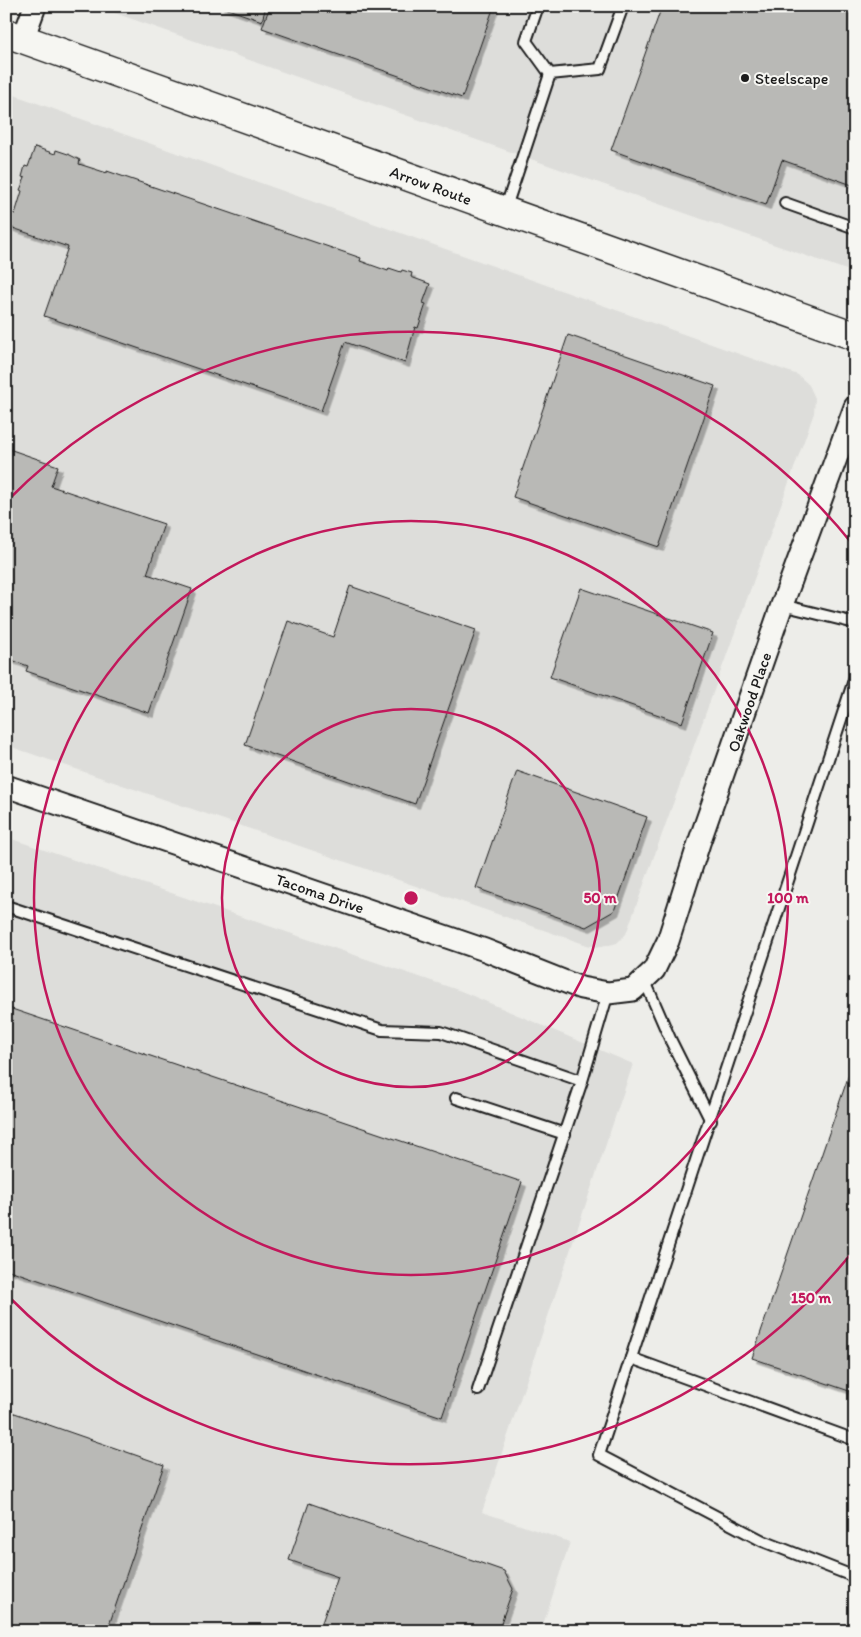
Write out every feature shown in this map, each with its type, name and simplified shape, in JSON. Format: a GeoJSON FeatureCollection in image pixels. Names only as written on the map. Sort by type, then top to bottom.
{"type":"FeatureCollection","features":[{"type":"Feature","properties":{"kind":"main road","name":"Arrow Route"},"geometry":{"type":"LineString","coordinates":[[15,36],[855,336]]}},
{"type":"Feature","properties":{"kind":"street"},"geometry":{"type":"LineString","coordinates":[[15,36],[35,6]]}},
{"type":"Feature","properties":{"kind":"street","name":"Oakwood Place"},"geometry":{"type":"LineString","coordinates":[[639,984],[654,970],[668,941],[782,605],[855,407]]}},
{"type":"Feature","properties":{"kind":"street","name":"Tacoma Drive"},"geometry":{"type":"LineString","coordinates":[[6,786],[485,950],[581,988],[608,993],[639,984]]}},
{"type":"Feature","properties":{"kind":"lane"},"geometry":{"type":"LineString","coordinates":[[538,6],[526,41],[550,74]]}},
{"type":"Feature","properties":{"kind":"lane"},"geometry":{"type":"LineString","coordinates":[[550,74],[600,69],[623,6]]}},
{"type":"Feature","properties":{"kind":"lane"},"geometry":{"type":"LineString","coordinates":[[504,211],[550,74]]}},
{"type":"Feature","properties":{"kind":"lane"},"geometry":{"type":"LineString","coordinates":[[785,203],[855,228]]}},
{"type":"Feature","properties":{"kind":"lane"},"geometry":{"type":"LineString","coordinates":[[782,605],[855,623]]}},
{"type":"Feature","properties":{"kind":"lane"},"geometry":{"type":"LineString","coordinates":[[855,677],[711,1121],[599,1455],[763,1541],[855,1577]]}},
{"type":"Feature","properties":{"kind":"lane"},"geometry":{"type":"LineString","coordinates":[[6,906],[382,1030],[441,1032],[582,1081]]}},
{"type":"Feature","properties":{"kind":"lane"},"geometry":{"type":"LineString","coordinates":[[639,984],[671,1041],[711,1121]]}},
{"type":"Feature","properties":{"kind":"lane"},"geometry":{"type":"LineString","coordinates":[[478,1390],[565,1134],[608,993]]}},
{"type":"Feature","properties":{"kind":"lane"},"geometry":{"type":"LineString","coordinates":[[456,1098],[565,1134]]}},
{"type":"Feature","properties":{"kind":"lane"},"geometry":{"type":"LineString","coordinates":[[631,1358],[855,1440]]}},
{"type":"Feature","properties":{"kind":"shaded area"},"geometry":{"type":"Polygon","coordinates":[[[95,6],[855,6],[855,273],[528,158],[95,6]]]}},
{"type":"Feature","properties":{"kind":"shaded area"},"geometry":{"type":"Polygon","coordinates":[[[6,92],[798,375],[809,385],[815,398],[814,413],[626,934],[617,943],[602,947],[590,946],[6,745],[6,92]]]}},
{"type":"Feature","properties":{"kind":"shaded area"},"geometry":{"type":"Polygon","coordinates":[[[6,837],[461,991],[633,1064],[482,1512],[570,1542],[541,1631],[6,1631],[6,837]]]}},
{"type":"Feature","properties":{"kind":"building"},"geometry":{"type":"Polygon","coordinates":[[[219,6],[266,6],[262,21],[219,6]]]}},
{"type":"Feature","properties":{"kind":"building"},"geometry":{"type":"Polygon","coordinates":[[[270,6],[494,6],[462,98],[262,28],[270,6]]]}},
{"type":"Feature","properties":{"kind":"building","name":"Steelscape"},"geometry":{"type":"Polygon","coordinates":[[[662,6],[855,6],[855,186],[782,160],[766,205],[611,150],[662,6]]]}},
{"type":"Feature","properties":{"kind":"building"},"geometry":{"type":"Polygon","coordinates":[[[35,147],[55,154],[56,150],[68,154],[80,160],[79,164],[107,173],[107,171],[361,258],[360,261],[388,271],[389,268],[412,273],[411,277],[430,284],[423,303],[426,304],[418,328],[415,327],[405,363],[345,342],[321,411],[44,316],[68,247],[7,226],[12,213],[15,214],[22,191],[20,190],[25,178],[22,177],[25,166],[28,167],[35,147]]]}},
{"type":"Feature","properties":{"kind":"building"},"geometry":{"type":"Polygon","coordinates":[[[568,335],[715,386],[659,547],[513,497],[568,335]]]}},
{"type":"Feature","properties":{"kind":"building"},"geometry":{"type":"Polygon","coordinates":[[[6,448],[58,466],[51,486],[164,524],[147,574],[192,589],[149,713],[26,671],[28,666],[6,658],[6,448]]]}},
{"type":"Feature","properties":{"kind":"building"},"geometry":{"type":"Polygon","coordinates":[[[350,586],[476,630],[415,804],[245,745],[288,621],[333,637],[350,586]]]}},
{"type":"Feature","properties":{"kind":"building"},"geometry":{"type":"Polygon","coordinates":[[[581,588],[713,633],[682,723],[550,677],[581,588]]]}},
{"type":"Feature","properties":{"kind":"building"},"geometry":{"type":"Polygon","coordinates":[[[517,771],[647,817],[614,911],[586,927],[476,888],[517,771]]]}},
{"type":"Feature","properties":{"kind":"building"},"geometry":{"type":"Polygon","coordinates":[[[6,1007],[522,1182],[442,1417],[6,1269],[6,1007]]]}},
{"type":"Feature","properties":{"kind":"building"},"geometry":{"type":"Polygon","coordinates":[[[855,1057],[855,1393],[752,1358],[855,1057]]]}},
{"type":"Feature","properties":{"kind":"building"},"geometry":{"type":"Polygon","coordinates":[[[6,1410],[164,1465],[107,1631],[6,1631],[6,1410]]]}},
{"type":"Feature","properties":{"kind":"building"},"geometry":{"type":"Polygon","coordinates":[[[309,1503],[504,1571],[513,1589],[498,1631],[319,1631],[338,1577],[289,1560],[309,1503]]]}},
{"type":"Feature","properties":{"kind":"place","name":"Steelscape"},"geometry":{"type":"Point","coordinates":[745,78]}}]}
